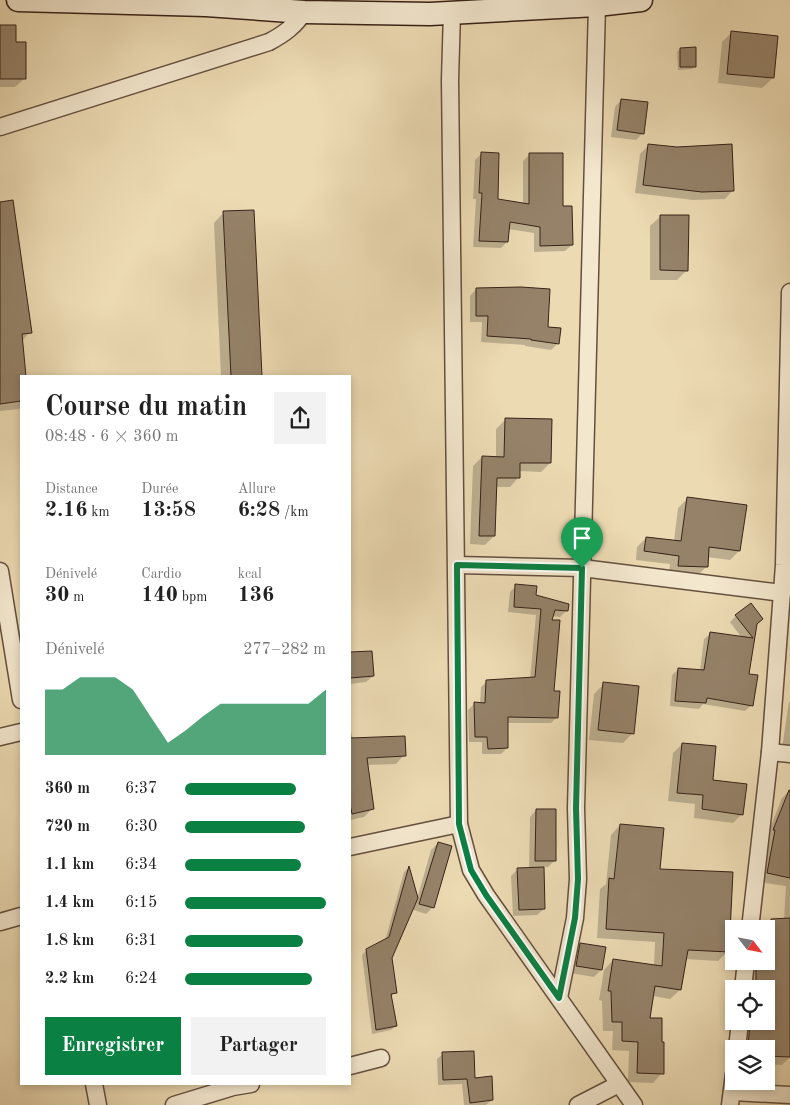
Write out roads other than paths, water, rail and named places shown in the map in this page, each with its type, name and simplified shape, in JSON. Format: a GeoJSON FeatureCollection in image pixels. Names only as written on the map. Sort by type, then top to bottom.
{"type":"FeatureCollection","features":[{"type":"Feature","properties":{"kind":"street"},"geometry":{"type":"LineString","coordinates":[[18,0],[206,3],[304,12],[429,7],[452,12],[597,5],[641,0]]}},
{"type":"Feature","properties":{"kind":"street"},"geometry":{"type":"LineString","coordinates":[[559,998],[575,918],[578,879],[576,808],[597,5]]}},
{"type":"Feature","properties":{"kind":"street"},"geometry":{"type":"LineString","coordinates":[[0,127],[270,42],[298,23],[304,12]]}},
{"type":"Feature","properties":{"kind":"street"},"geometry":{"type":"LineString","coordinates":[[452,12],[450,80],[459,824],[471,870],[502,919],[634,1105]]}},
{"type":"Feature","properties":{"kind":"street"},"geometry":{"type":"LineString","coordinates":[[751,920],[770,752],[782,593],[787,565],[790,292]]}},
{"type":"Feature","properties":{"kind":"street"},"geometry":{"type":"LineString","coordinates":[[457,565],[582,568],[782,593]]}},
{"type":"Feature","properties":{"kind":"street"},"geometry":{"type":"LineString","coordinates":[[0,571],[20,694]]}},
{"type":"Feature","properties":{"kind":"street"},"geometry":{"type":"LineString","coordinates":[[0,736],[20,732]]}},
{"type":"Feature","properties":{"kind":"street"},"geometry":{"type":"LineString","coordinates":[[770,752],[790,754]]}},
{"type":"Feature","properties":{"kind":"street"},"geometry":{"type":"LineString","coordinates":[[351,847],[459,824]]}},
{"type":"Feature","properties":{"kind":"street"},"geometry":{"type":"LineString","coordinates":[[0,922],[20,916]]}},
{"type":"Feature","properties":{"kind":"street"},"geometry":{"type":"LineString","coordinates":[[351,1066],[381,1058]]}},
{"type":"Feature","properties":{"kind":"street"},"geometry":{"type":"LineString","coordinates":[[578,1105],[619,1084]]}},
{"type":"Feature","properties":{"kind":"street"},"geometry":{"type":"LineString","coordinates":[[94,1085],[98,1105]]}},
{"type":"Feature","properties":{"kind":"street"},"geometry":{"type":"LineString","coordinates":[[174,1105],[245,1085]]}},
{"type":"Feature","properties":{"kind":"street"},"geometry":{"type":"LineString","coordinates":[[731,1098],[790,1095]]}}]}
